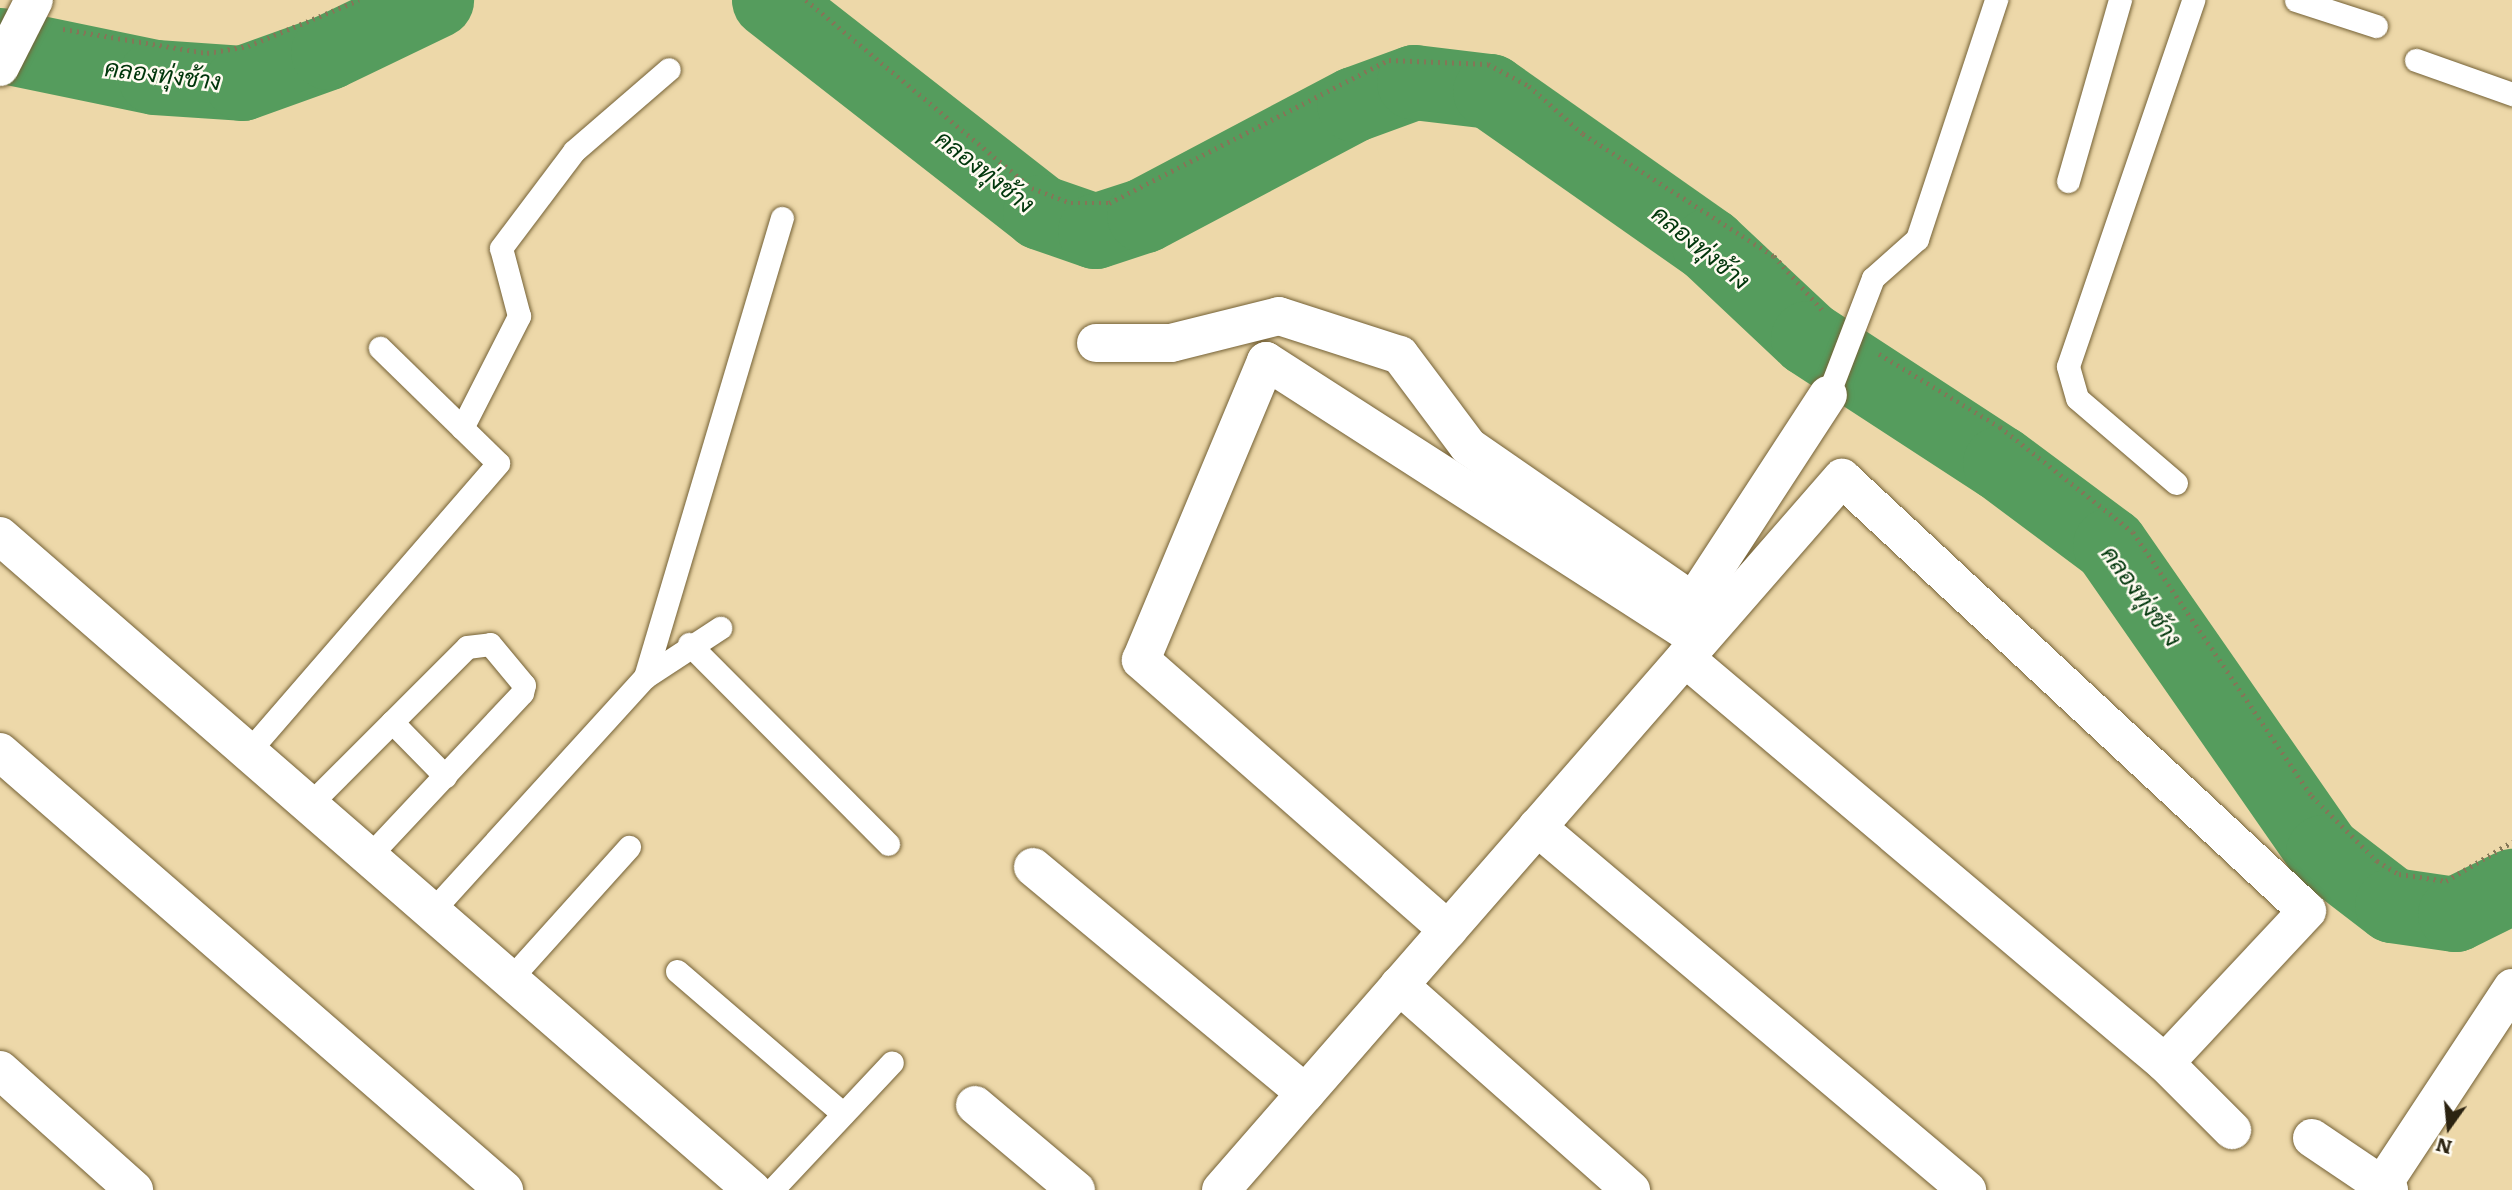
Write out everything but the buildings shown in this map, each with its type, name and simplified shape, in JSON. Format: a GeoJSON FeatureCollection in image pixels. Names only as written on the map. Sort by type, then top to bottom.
{"type":"FeatureCollection","features":[{"type":"Feature","properties":{"kind":"street"},"geometry":{"type":"LineString","coordinates":[[0,67],[45,14]]}},
{"type":"Feature","properties":{"kind":"street"},"geometry":{"type":"LineString","coordinates":[[1096,343],[1171,343],[1279,316],[1400,355],[1468,446],[1693,602],[1828,395]]}},
{"type":"Feature","properties":{"kind":"street"},"geometry":{"type":"LineString","coordinates":[[1447,930],[1141,660],[1266,360],[1693,649],[2165,1063],[2232,1130]]}},
{"type":"Feature","properties":{"kind":"street"},"geometry":{"type":"LineString","coordinates":[[1221,1190],[1842,478],[2307,911],[2165,1063]]}},
{"type":"Feature","properties":{"kind":"street"},"geometry":{"type":"LineString","coordinates":[[0,536],[752,1190]]}},
{"type":"Feature","properties":{"kind":"street"},"geometry":{"type":"LineString","coordinates":[[0,752],[504,1190]]}},
{"type":"Feature","properties":{"kind":"street"},"geometry":{"type":"LineString","coordinates":[[1537,827],[1967,1190]]}},
{"type":"Feature","properties":{"kind":"street"},"geometry":{"type":"LineString","coordinates":[[1033,867],[1305,1093]]}},
{"type":"Feature","properties":{"kind":"street"},"geometry":{"type":"LineString","coordinates":[[1399,985],[1630,1190]]}},
{"type":"Feature","properties":{"kind":"street"},"geometry":{"type":"LineString","coordinates":[[2312,1138],[2384,1189],[2510,996]]}},
{"type":"Feature","properties":{"kind":"street"},"geometry":{"type":"LineString","coordinates":[[0,1070],[134,1190]]}},
{"type":"Feature","properties":{"kind":"street"},"geometry":{"type":"LineString","coordinates":[[975,1105],[1076,1190]]}},
{"type":"Feature","properties":{"kind":"lane"},"geometry":{"type":"LineString","coordinates":[[1828,395],[1873,278],[1917,239],[1996,0]]}},
{"type":"Feature","properties":{"kind":"lane"},"geometry":{"type":"LineString","coordinates":[[2068,181],[2120,0]]}},
{"type":"Feature","properties":{"kind":"lane"},"geometry":{"type":"LineString","coordinates":[[2176,483],[2077,398],[2068,366],[2193,0]]}},
{"type":"Feature","properties":{"kind":"lane"},"geometry":{"type":"LineString","coordinates":[[2296,0],[2376,26]]}},
{"type":"Feature","properties":{"kind":"lane"},"geometry":{"type":"LineString","coordinates":[[2416,61],[2512,94]]}},
{"type":"Feature","properties":{"kind":"lane"},"geometry":{"type":"LineString","coordinates":[[462,428],[519,316],[501,248],[574,151],[669,69]]}},
{"type":"Feature","properties":{"kind":"lane"},"geometry":{"type":"LineString","coordinates":[[645,677],[782,218]]}},
{"type":"Feature","properties":{"kind":"lane"},"geometry":{"type":"LineString","coordinates":[[248,752],[498,463],[380,348]]}},
{"type":"Feature","properties":{"kind":"lane"},"geometry":{"type":"LineString","coordinates":[[432,911],[645,677],[689,643],[720,628]]}},
{"type":"Feature","properties":{"kind":"lane"},"geometry":{"type":"LineString","coordinates":[[309,805],[467,648],[490,643],[524,685],[522,693],[368,857]]}},
{"type":"Feature","properties":{"kind":"lane"},"geometry":{"type":"LineString","coordinates":[[689,643],[888,844]]}},
{"type":"Feature","properties":{"kind":"lane"},"geometry":{"type":"LineString","coordinates":[[392,722],[445,776]]}},
{"type":"Feature","properties":{"kind":"lane"},"geometry":{"type":"LineString","coordinates":[[510,979],[629,847]]}},
{"type":"Feature","properties":{"kind":"lane"},"geometry":{"type":"LineString","coordinates":[[677,971],[843,1114]]}},
{"type":"Feature","properties":{"kind":"lane"},"geometry":{"type":"LineString","coordinates":[[772,1190],[892,1062]]}},
{"type":"Feature","properties":{"kind":"path"},"geometry":{"type":"LineString","coordinates":[[45,14],[207,52],[247,46],[359,0]]}},
{"type":"Feature","properties":{"kind":"path"},"geometry":{"type":"LineString","coordinates":[[806,0],[1032,188],[1071,203],[1109,203],[1389,60],[1488,64],[1529,86],[1583,134],[1774,256],[1831,319]]}},
{"type":"Feature","properties":{"kind":"path"},"geometry":{"type":"LineString","coordinates":[[1872,350],[2000,427],[2133,532],[2312,796],[2377,862],[2399,874],[2446,881],[2512,842]]}},
{"type":"Feature","properties":{"kind":"waterway","name":"คลองทุ่งช้าง"},"geometry":{"type":"LineString","coordinates":[[0,45],[155,77],[242,83],[328,52],[436,0]]}},
{"type":"Feature","properties":{"kind":"waterway","name":"คลองทุ่งช้าง"},"geometry":{"type":"LineString","coordinates":[[769,0],[1040,212],[1095,231],[1144,215],[1354,104],[1414,82],[1490,91],[1709,245],[1808,338],[2000,463],[2110,545],[2323,852],[2392,905],[2455,914],[2512,886]]}}]}
